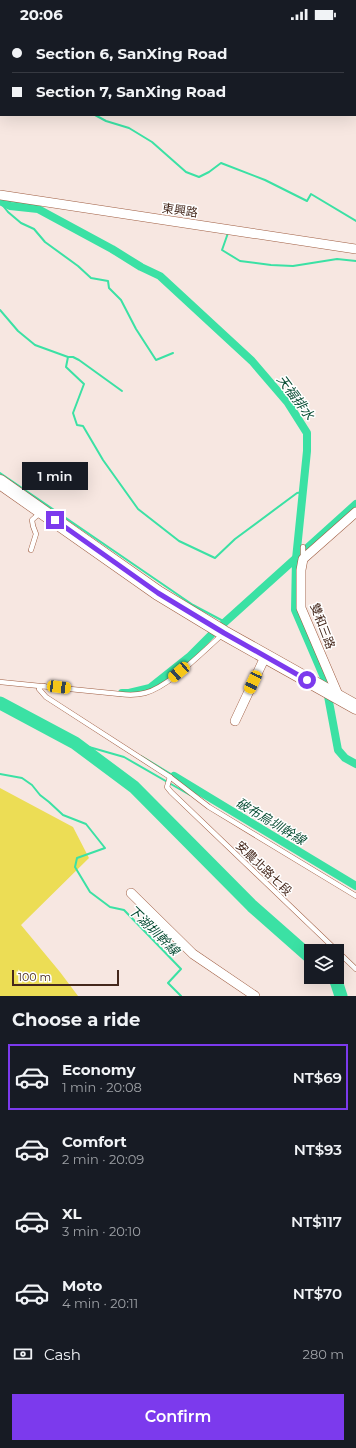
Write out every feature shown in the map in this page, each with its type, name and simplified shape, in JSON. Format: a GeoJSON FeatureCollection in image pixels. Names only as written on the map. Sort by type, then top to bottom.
{"type":"FeatureCollection","features":[{"type":"Feature","properties":{"kind":"main road"},"geometry":{"type":"LineString","coordinates":[[0,482],[158,593],[265,657],[356,707]]}},
{"type":"Feature","properties":{"kind":"street","name":"東興路"},"geometry":{"type":"LineString","coordinates":[[0,195],[356,249]]}},
{"type":"Feature","properties":{"kind":"street"},"geometry":{"type":"LineString","coordinates":[[303,556],[356,512]]}},
{"type":"Feature","properties":{"kind":"street","name":"雙和三路"},"geometry":{"type":"LineString","coordinates":[[303,556],[301,570],[301,608],[329,692]]}},
{"type":"Feature","properties":{"kind":"street"},"geometry":{"type":"LineString","coordinates":[[235,721],[265,657]]}},
{"type":"Feature","properties":{"kind":"street"},"geometry":{"type":"LineString","coordinates":[[131,893],[193,954],[255,996]]}},
{"type":"Feature","properties":{"kind":"lane"},"geometry":{"type":"LineString","coordinates":[[31,550],[36,534],[32,520],[42,511]]}},
{"type":"Feature","properties":{"kind":"lane"},"geometry":{"type":"LineString","coordinates":[[303,547],[303,556]]}},
{"type":"Feature","properties":{"kind":"lane"},"geometry":{"type":"LineString","coordinates":[[0,682],[133,695],[146,693],[168,682],[219,630]]}},
{"type":"Feature","properties":{"kind":"lane"},"geometry":{"type":"LineString","coordinates":[[44,686],[41,686],[39,689],[46,697],[170,777],[210,807],[356,896]]}},
{"type":"Feature","properties":{"kind":"lane","name":"安農北路七段"},"geometry":{"type":"LineString","coordinates":[[170,777],[167,787],[171,792],[356,969]]}},
{"type":"Feature","properties":{"kind":"shaded area"},"geometry":{"type":"Polygon","coordinates":[[[0,788],[73,827],[89,858],[21,925],[78,996],[0,996],[0,788]]]}},
{"type":"Feature","properties":{"kind":"waterway"},"geometry":{"type":"LineString","coordinates":[[97,116],[106,121],[129,128],[152,142],[186,172],[199,177],[221,163],[265,180],[307,201],[311,194],[356,221]]}},
{"type":"Feature","properties":{"kind":"waterway"},"geometry":{"type":"LineString","coordinates":[[0,200],[32,204]]}},
{"type":"Feature","properties":{"kind":"waterway","name":"天福排水"},"geometry":{"type":"LineString","coordinates":[[0,201],[10,206],[38,209],[112,249],[141,267],[160,276],[252,361],[288,403],[307,433],[307,451],[296,559],[295,610],[325,680],[338,750],[345,758],[356,764]]}},
{"type":"Feature","properties":{"kind":"waterway"},"geometry":{"type":"LineString","coordinates":[[0,202],[8,212],[21,223],[34,229],[45,242],[78,266],[91,278],[108,281],[109,288],[121,300],[136,329],[156,360],[173,353]]}},
{"type":"Feature","properties":{"kind":"waterway"},"geometry":{"type":"LineString","coordinates":[[227,233],[222,250],[240,261],[293,266],[337,259],[356,261]]}},
{"type":"Feature","properties":{"kind":"waterway"},"geometry":{"type":"LineString","coordinates":[[0,310],[18,331],[35,345],[68,357],[66,367],[84,384],[73,413],[77,425],[83,426],[103,460],[138,509],[179,541],[215,558],[235,539],[297,493],[303,492]]}},
{"type":"Feature","properties":{"kind":"waterway"},"geometry":{"type":"LineString","coordinates":[[68,357],[73,357],[79,360],[122,391]]}},
{"type":"Feature","properties":{"kind":"waterway"},"geometry":{"type":"LineString","coordinates":[[0,473],[193,605],[225,622]]}},
{"type":"Feature","properties":{"kind":"waterway"},"geometry":{"type":"LineString","coordinates":[[224,623],[356,504]]}},
{"type":"Feature","properties":{"kind":"waterway"},"geometry":{"type":"LineString","coordinates":[[122,693],[129,693],[150,688],[189,657],[211,635]]}},
{"type":"Feature","properties":{"kind":"waterway"},"geometry":{"type":"LineString","coordinates":[[0,703],[75,743],[134,787],[252,906],[304,952]]}},
{"type":"Feature","properties":{"kind":"waterway","name":"破布烏圳幹線"},"geometry":{"type":"LineString","coordinates":[[75,743],[124,757],[190,795]]}},
{"type":"Feature","properties":{"kind":"waterway"},"geometry":{"type":"LineString","coordinates":[[141,756],[174,776]]}},
{"type":"Feature","properties":{"kind":"waterway","name":"下湖圳幹線"},"geometry":{"type":"LineString","coordinates":[[0,774],[22,778],[32,785],[40,795],[63,815],[86,824],[105,848],[77,858],[75,867],[90,892],[110,907],[124,910],[181,969],[168,983],[181,996]]}},
{"type":"Feature","properties":{"kind":"waterway","name":"破布烏圳幹線"},"geometry":{"type":"LineString","coordinates":[[174,776],[356,886]]}},
{"type":"Feature","properties":{"kind":"waterway"},"geometry":{"type":"LineString","coordinates":[[337,984],[341,996]]}},
{"type":"Feature","properties":{"kind":"route"},"geometry":{"type":"LineString","coordinates":[[55,520],[158,593],[224,633],[307,680]]}}]}
